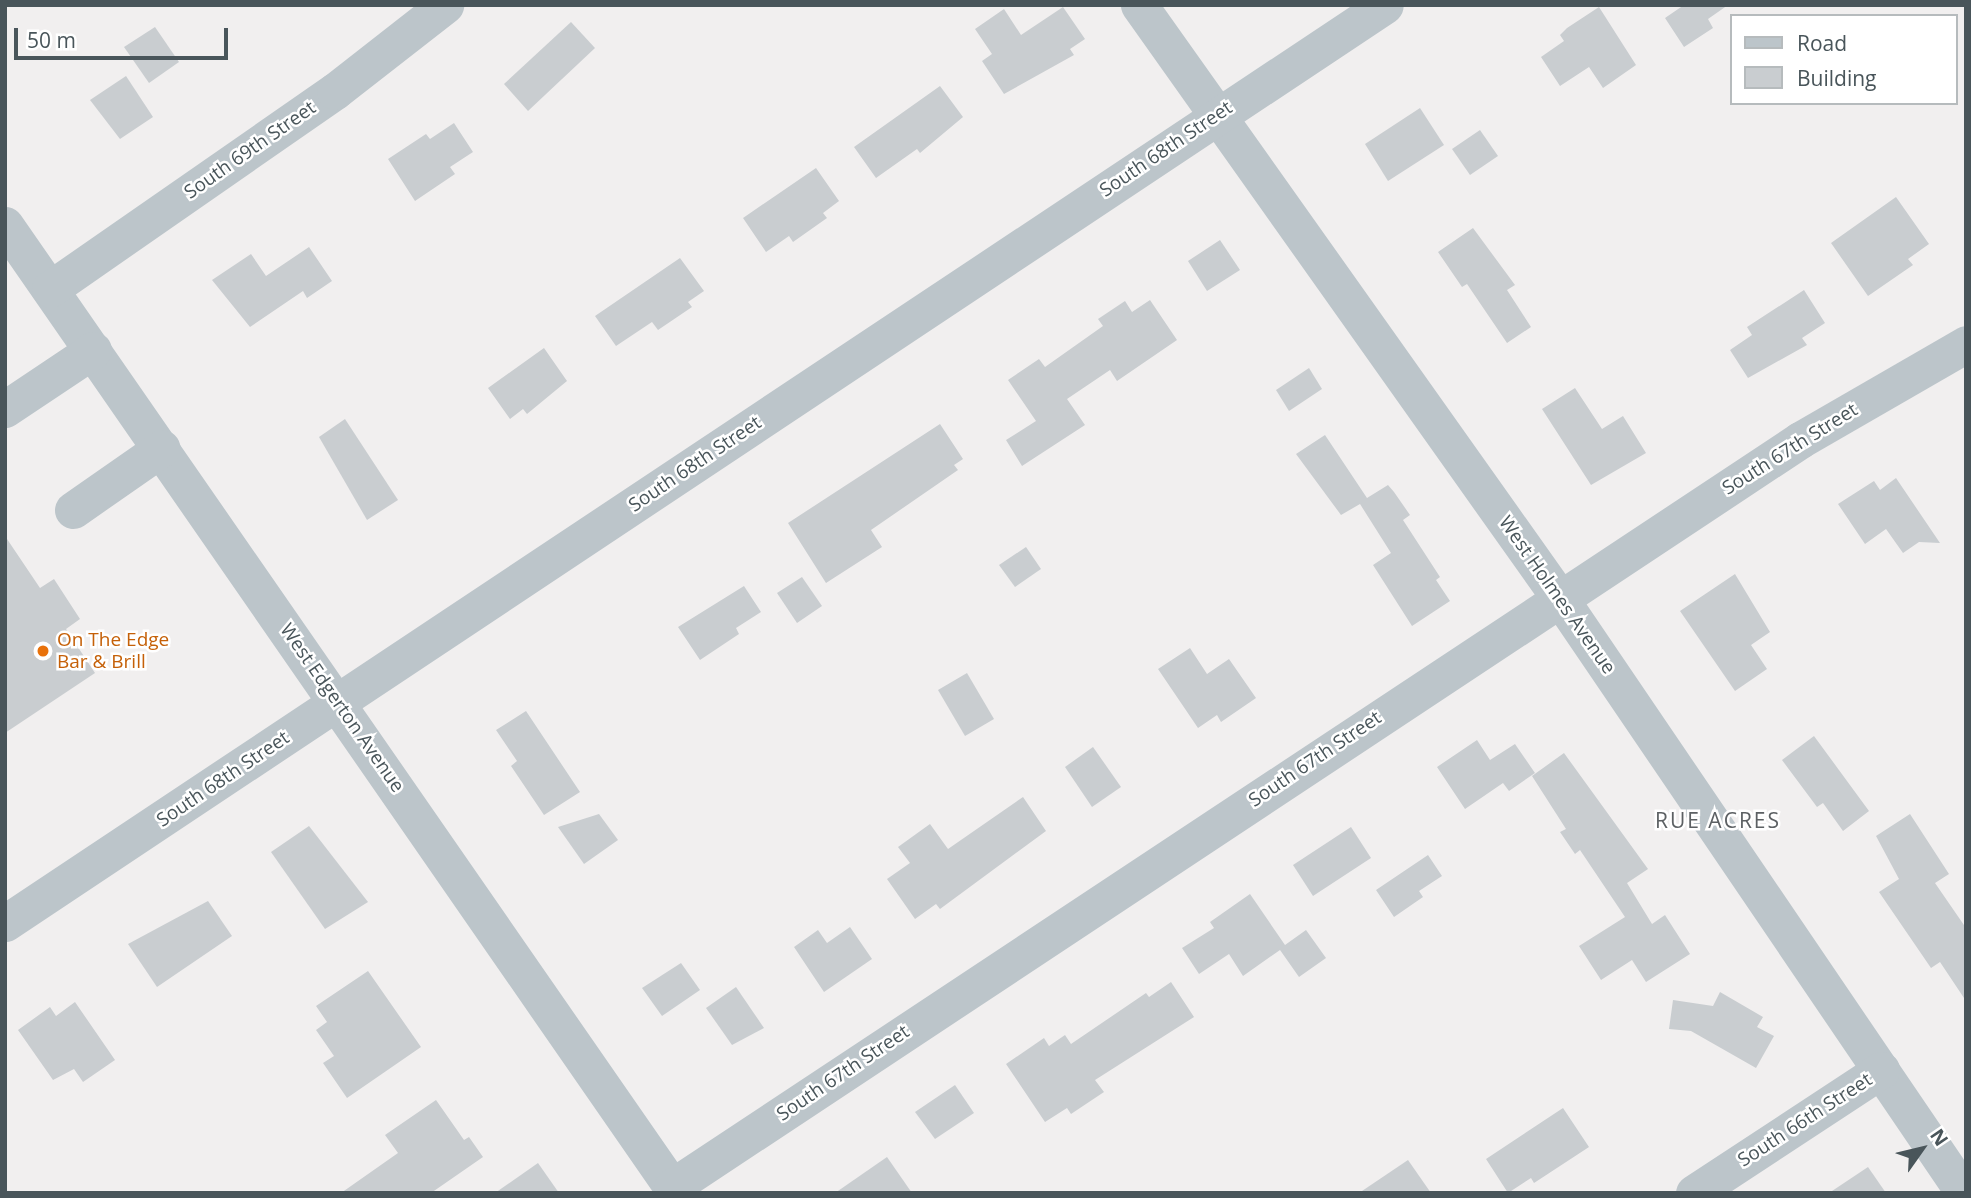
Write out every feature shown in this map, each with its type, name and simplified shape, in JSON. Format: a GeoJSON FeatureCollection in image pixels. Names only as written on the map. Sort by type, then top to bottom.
{"type":"FeatureCollection","features":[{"type":"Feature","properties":{"kind":"street","name":"South 69th Street"},"geometry":{"type":"LineString","coordinates":[[50,289],[335,91],[445,5]]}},
{"type":"Feature","properties":{"kind":"street","name":"West Holmes Avenue"},"geometry":{"type":"LineString","coordinates":[[1139,5],[1559,597],[1964,1193]]}},
{"type":"Feature","properties":{"kind":"street","name":"South 68th Street"},"geometry":{"type":"LineString","coordinates":[[6,922],[1385,5]]}},
{"type":"Feature","properties":{"kind":"street","name":"West Edgerton Avenue"},"geometry":{"type":"LineString","coordinates":[[5,225],[339,702],[674,1190]]}},
{"type":"Feature","properties":{"kind":"street","name":"South 67th Street"},"geometry":{"type":"LineString","coordinates":[[674,1190],[1559,597],[1800,440],[1966,344]]}},
{"type":"Feature","properties":{"kind":"street"},"geometry":{"type":"LineString","coordinates":[[5,409],[93,350]]}},
{"type":"Feature","properties":{"kind":"street"},"geometry":{"type":"LineString","coordinates":[[73,510],[162,448]]}},
{"type":"Feature","properties":{"kind":"street","name":"South 66th Street"},"geometry":{"type":"LineString","coordinates":[[1694,1193],[1881,1070]]}},
{"type":"Feature","properties":{"kind":"building"},"geometry":{"type":"Polygon","coordinates":[[[1684,5],[1728,5],[1708,19],[1713,28],[1684,47],[1665,18],[1684,5]]]}},
{"type":"Feature","properties":{"kind":"building"},"geometry":{"type":"Polygon","coordinates":[[[1063,7],[1085,39],[1070,49],[1074,55],[1004,94],[982,61],[992,54],[975,29],[1004,9],[1021,35],[1063,7]]]}},
{"type":"Feature","properties":{"kind":"building"},"geometry":{"type":"Polygon","coordinates":[[[1599,7],[1636,65],[1603,88],[1589,67],[1560,86],[1541,57],[1564,41],[1560,35],[1567,28],[1599,7]]]}},
{"type":"Feature","properties":{"kind":"building"},"geometry":{"type":"Polygon","coordinates":[[[571,22],[595,48],[528,111],[504,84],[571,22]]]}},
{"type":"Feature","properties":{"kind":"building"},"geometry":{"type":"Polygon","coordinates":[[[155,27],[179,62],[149,83],[124,47],[155,27]]]}},
{"type":"Feature","properties":{"kind":"building"},"geometry":{"type":"Polygon","coordinates":[[[126,76],[153,117],[120,139],[90,100],[126,76]]]}},
{"type":"Feature","properties":{"kind":"building"},"geometry":{"type":"Polygon","coordinates":[[[940,86],[963,117],[920,153],[917,149],[876,178],[854,147],[940,86]]]}},
{"type":"Feature","properties":{"kind":"building"},"geometry":{"type":"Polygon","coordinates":[[[1420,108],[1444,145],[1388,181],[1365,144],[1420,108]]]}},
{"type":"Feature","properties":{"kind":"building"},"geometry":{"type":"Polygon","coordinates":[[[454,123],[473,152],[450,167],[455,174],[415,201],[388,159],[426,134],[430,139],[454,123]]]}},
{"type":"Feature","properties":{"kind":"building"},"geometry":{"type":"Polygon","coordinates":[[[1480,130],[1498,156],[1470,175],[1452,149],[1480,130]]]}},
{"type":"Feature","properties":{"kind":"building"},"geometry":{"type":"Polygon","coordinates":[[[816,168],[839,201],[823,213],[827,218],[793,242],[789,236],[766,252],[743,218],[816,168]]]}},
{"type":"Feature","properties":{"kind":"building"},"geometry":{"type":"Polygon","coordinates":[[[1896,197],[1929,244],[1908,259],[1913,265],[1868,296],[1831,243],[1896,197]]]}},
{"type":"Feature","properties":{"kind":"building"},"geometry":{"type":"Polygon","coordinates":[[[1473,228],[1515,285],[1507,290],[1531,327],[1507,343],[1467,284],[1462,287],[1438,252],[1473,228]]]}},
{"type":"Feature","properties":{"kind":"building"},"geometry":{"type":"Polygon","coordinates":[[[1220,240],[1240,270],[1207,291],[1188,261],[1220,240]]]}},
{"type":"Feature","properties":{"kind":"building"},"geometry":{"type":"Polygon","coordinates":[[[309,247],[332,281],[307,298],[303,291],[250,327],[212,280],[251,254],[266,276],[309,247]]]}},
{"type":"Feature","properties":{"kind":"building"},"geometry":{"type":"Polygon","coordinates":[[[680,258],[704,291],[688,302],[692,307],[658,330],[652,322],[616,346],[595,316],[680,258]]]}},
{"type":"Feature","properties":{"kind":"building"},"geometry":{"type":"Polygon","coordinates":[[[1804,290],[1825,323],[1802,338],[1807,345],[1748,378],[1730,350],[1752,335],[1747,327],[1804,290]]]}},
{"type":"Feature","properties":{"kind":"building"},"geometry":{"type":"Polygon","coordinates":[[[1150,300],[1177,340],[1117,381],[1110,370],[1067,399],[1085,425],[1022,466],[1006,440],[1036,421],[1008,380],[1039,359],[1045,367],[1103,326],[1098,319],[1125,301],[1132,312],[1150,300]]]}},
{"type":"Feature","properties":{"kind":"building"},"geometry":{"type":"Polygon","coordinates":[[[544,348],[567,381],[527,414],[523,409],[510,419],[488,388],[544,348]]]}},
{"type":"Feature","properties":{"kind":"building"},"geometry":{"type":"Polygon","coordinates":[[[1309,368],[1322,389],[1289,411],[1276,390],[1309,368]]]}},
{"type":"Feature","properties":{"kind":"building"},"geometry":{"type":"Polygon","coordinates":[[[1575,388],[1602,429],[1623,416],[1646,453],[1591,485],[1542,409],[1575,388]]]}},
{"type":"Feature","properties":{"kind":"building"},"geometry":{"type":"Polygon","coordinates":[[[345,419],[398,500],[367,520],[319,437],[345,419]]]}},
{"type":"Feature","properties":{"kind":"building"},"geometry":{"type":"Polygon","coordinates":[[[940,424],[963,459],[954,465],[958,470],[871,530],[882,547],[826,583],[788,523],[940,424]]]}},
{"type":"Feature","properties":{"kind":"building"},"geometry":{"type":"Polygon","coordinates":[[[1325,435],[1367,498],[1388,485],[1394,492],[1410,515],[1403,520],[1440,577],[1436,580],[1450,601],[1412,626],[1373,565],[1391,553],[1360,504],[1341,515],[1296,454],[1325,435]]]}},
{"type":"Feature","properties":{"kind":"building"},"geometry":{"type":"Polygon","coordinates":[[[1896,478],[1940,543],[1919,542],[1903,553],[1886,529],[1865,544],[1838,504],[1874,481],[1880,490],[1896,478]]]}},
{"type":"Feature","properties":{"kind":"building","name":"On The Edge Bar & Brill"},"geometry":{"type":"Polygon","coordinates":[[[5,536],[40,588],[54,579],[80,619],[66,629],[95,673],[5,733],[5,536]]]}},
{"type":"Feature","properties":{"kind":"building"},"geometry":{"type":"Polygon","coordinates":[[[1026,547],[1041,569],[1015,587],[999,565],[1026,547]]]}},
{"type":"Feature","properties":{"kind":"building"},"geometry":{"type":"Polygon","coordinates":[[[1735,574],[1770,632],[1751,645],[1767,669],[1735,691],[1680,611],[1735,574]]]}},
{"type":"Feature","properties":{"kind":"building"},"geometry":{"type":"Polygon","coordinates":[[[802,577],[822,606],[797,623],[777,593],[802,577]]]}},
{"type":"Feature","properties":{"kind":"building"},"geometry":{"type":"Polygon","coordinates":[[[744,586],[761,612],[736,628],[739,634],[700,660],[678,627],[744,586]]]}},
{"type":"Feature","properties":{"kind":"building"},"geometry":{"type":"Polygon","coordinates":[[[1190,648],[1207,674],[1229,659],[1256,698],[1221,722],[1217,715],[1198,728],[1158,669],[1190,648]]]}},
{"type":"Feature","properties":{"kind":"building"},"geometry":{"type":"Polygon","coordinates":[[[967,673],[994,719],[965,736],[938,690],[967,673]]]}},
{"type":"Feature","properties":{"kind":"building"},"geometry":{"type":"Polygon","coordinates":[[[526,711],[580,792],[544,815],[511,766],[517,761],[496,730],[526,711]]]}},
{"type":"Feature","properties":{"kind":"building"},"geometry":{"type":"Polygon","coordinates":[[[1814,736],[1869,811],[1843,831],[1823,803],[1817,807],[1782,760],[1814,736]]]}},
{"type":"Feature","properties":{"kind":"building"},"geometry":{"type":"Polygon","coordinates":[[[1477,740],[1490,760],[1515,744],[1535,773],[1509,791],[1503,783],[1465,809],[1437,767],[1477,740]]]}},
{"type":"Feature","properties":{"kind":"building"},"geometry":{"type":"Polygon","coordinates":[[[1093,747],[1121,787],[1092,807],[1065,767],[1093,747]]]}},
{"type":"Feature","properties":{"kind":"building"},"geometry":{"type":"Polygon","coordinates":[[[1564,753],[1648,869],[1627,883],[1652,924],[1665,915],[1690,954],[1646,982],[1632,960],[1601,980],[1579,946],[1625,917],[1580,850],[1575,854],[1560,832],[1566,829],[1532,776],[1564,753]]]}},
{"type":"Feature","properties":{"kind":"building"},"geometry":{"type":"Polygon","coordinates":[[[1023,797],[1046,831],[940,909],[936,904],[915,919],[887,879],[910,863],[898,847],[930,824],[948,849],[1023,797]]]}},
{"type":"Feature","properties":{"kind":"building"},"geometry":{"type":"Polygon","coordinates":[[[599,814],[618,840],[584,864],[558,827],[599,814]]]}},
{"type":"Feature","properties":{"kind":"building"},"geometry":{"type":"Polygon","coordinates":[[[1910,814],[1949,874],[1935,883],[1966,928],[1966,1001],[1940,962],[1931,968],[1879,892],[1899,879],[1876,836],[1910,814]]]}},
{"type":"Feature","properties":{"kind":"building"},"geometry":{"type":"Polygon","coordinates":[[[309,826],[368,902],[325,929],[271,852],[309,826]]]}},
{"type":"Feature","properties":{"kind":"building"},"geometry":{"type":"Polygon","coordinates":[[[1351,827],[1371,858],[1313,896],[1293,865],[1351,827]]]}},
{"type":"Feature","properties":{"kind":"building"},"geometry":{"type":"Polygon","coordinates":[[[1428,855],[1442,876],[1419,891],[1423,897],[1394,917],[1376,890],[1428,855]]]}},
{"type":"Feature","properties":{"kind":"building"},"geometry":{"type":"Polygon","coordinates":[[[1250,894],[1285,945],[1306,930],[1326,958],[1299,977],[1280,950],[1243,976],[1229,954],[1199,974],[1182,948],[1214,928],[1210,922],[1250,894]]]}},
{"type":"Feature","properties":{"kind":"building"},"geometry":{"type":"Polygon","coordinates":[[[208,901],[232,936],[157,987],[128,944],[208,901]]]}},
{"type":"Feature","properties":{"kind":"building"},"geometry":{"type":"Polygon","coordinates":[[[850,927],[872,959],[824,992],[794,947],[818,930],[827,943],[850,927]]]}},
{"type":"Feature","properties":{"kind":"building"},"geometry":{"type":"Polygon","coordinates":[[[681,963],[700,990],[662,1016],[642,988],[681,963]]]}},
{"type":"Feature","properties":{"kind":"building"},"geometry":{"type":"Polygon","coordinates":[[[368,971],[421,1047],[347,1098],[323,1063],[334,1056],[316,1030],[327,1022],[316,1006],[368,971]]]}},
{"type":"Feature","properties":{"kind":"building"},"geometry":{"type":"Polygon","coordinates":[[[1171,982],[1194,1017],[1095,1080],[1104,1092],[1071,1114],[1067,1108],[1045,1122],[1006,1064],[1044,1038],[1049,1046],[1065,1035],[1071,1044],[1146,993],[1149,997],[1171,982]]]}},
{"type":"Feature","properties":{"kind":"building"},"geometry":{"type":"Polygon","coordinates":[[[736,987],[764,1028],[732,1045],[706,1008],[736,987]]]}},
{"type":"Feature","properties":{"kind":"building"},"geometry":{"type":"Polygon","coordinates":[[[1720,992],[1763,1017],[1757,1027],[1774,1036],[1756,1068],[1691,1031],[1669,1029],[1673,1000],[1713,1006],[1720,992]]]}},
{"type":"Feature","properties":{"kind":"building"},"geometry":{"type":"Polygon","coordinates":[[[75,1002],[115,1060],[83,1082],[74,1069],[53,1080],[18,1030],[50,1007],[56,1016],[75,1002]]]}},
{"type":"Feature","properties":{"kind":"building"},"geometry":{"type":"Polygon","coordinates":[[[955,1085],[974,1113],[935,1139],[915,1112],[955,1085]]]}},
{"type":"Feature","properties":{"kind":"building"},"geometry":{"type":"Polygon","coordinates":[[[436,1100],[464,1140],[469,1137],[483,1157],[431,1193],[341,1193],[398,1153],[385,1135],[436,1100]]]}},
{"type":"Feature","properties":{"kind":"building"},"geometry":{"type":"Polygon","coordinates":[[[1563,1108],[1589,1147],[1534,1183],[1531,1178],[1508,1193],[1486,1159],[1563,1108]]]}},
{"type":"Feature","properties":{"kind":"building"},"geometry":{"type":"Polygon","coordinates":[[[887,1157],[912,1193],[835,1193],[887,1157]]]}},
{"type":"Feature","properties":{"kind":"building"},"geometry":{"type":"Polygon","coordinates":[[[1408,1160],[1431,1193],[1359,1193],[1408,1160]]]}},
{"type":"Feature","properties":{"kind":"building"},"geometry":{"type":"Polygon","coordinates":[[[538,1163],[559,1193],[495,1193],[538,1163]]]}},
{"type":"Feature","properties":{"kind":"building"},"geometry":{"type":"Polygon","coordinates":[[[1868,1167],[1886,1193],[1829,1193],[1868,1167]]]}},
{"type":"Feature","properties":{"kind":"place","name":"On The Edge Bar & Brill"},"geometry":{"type":"Point","coordinates":[43,651]}},
{"type":"Feature","properties":{"kind":"district","name":"RUE ACRES"},"geometry":{"type":"Point","coordinates":[1718,820]}}]}
